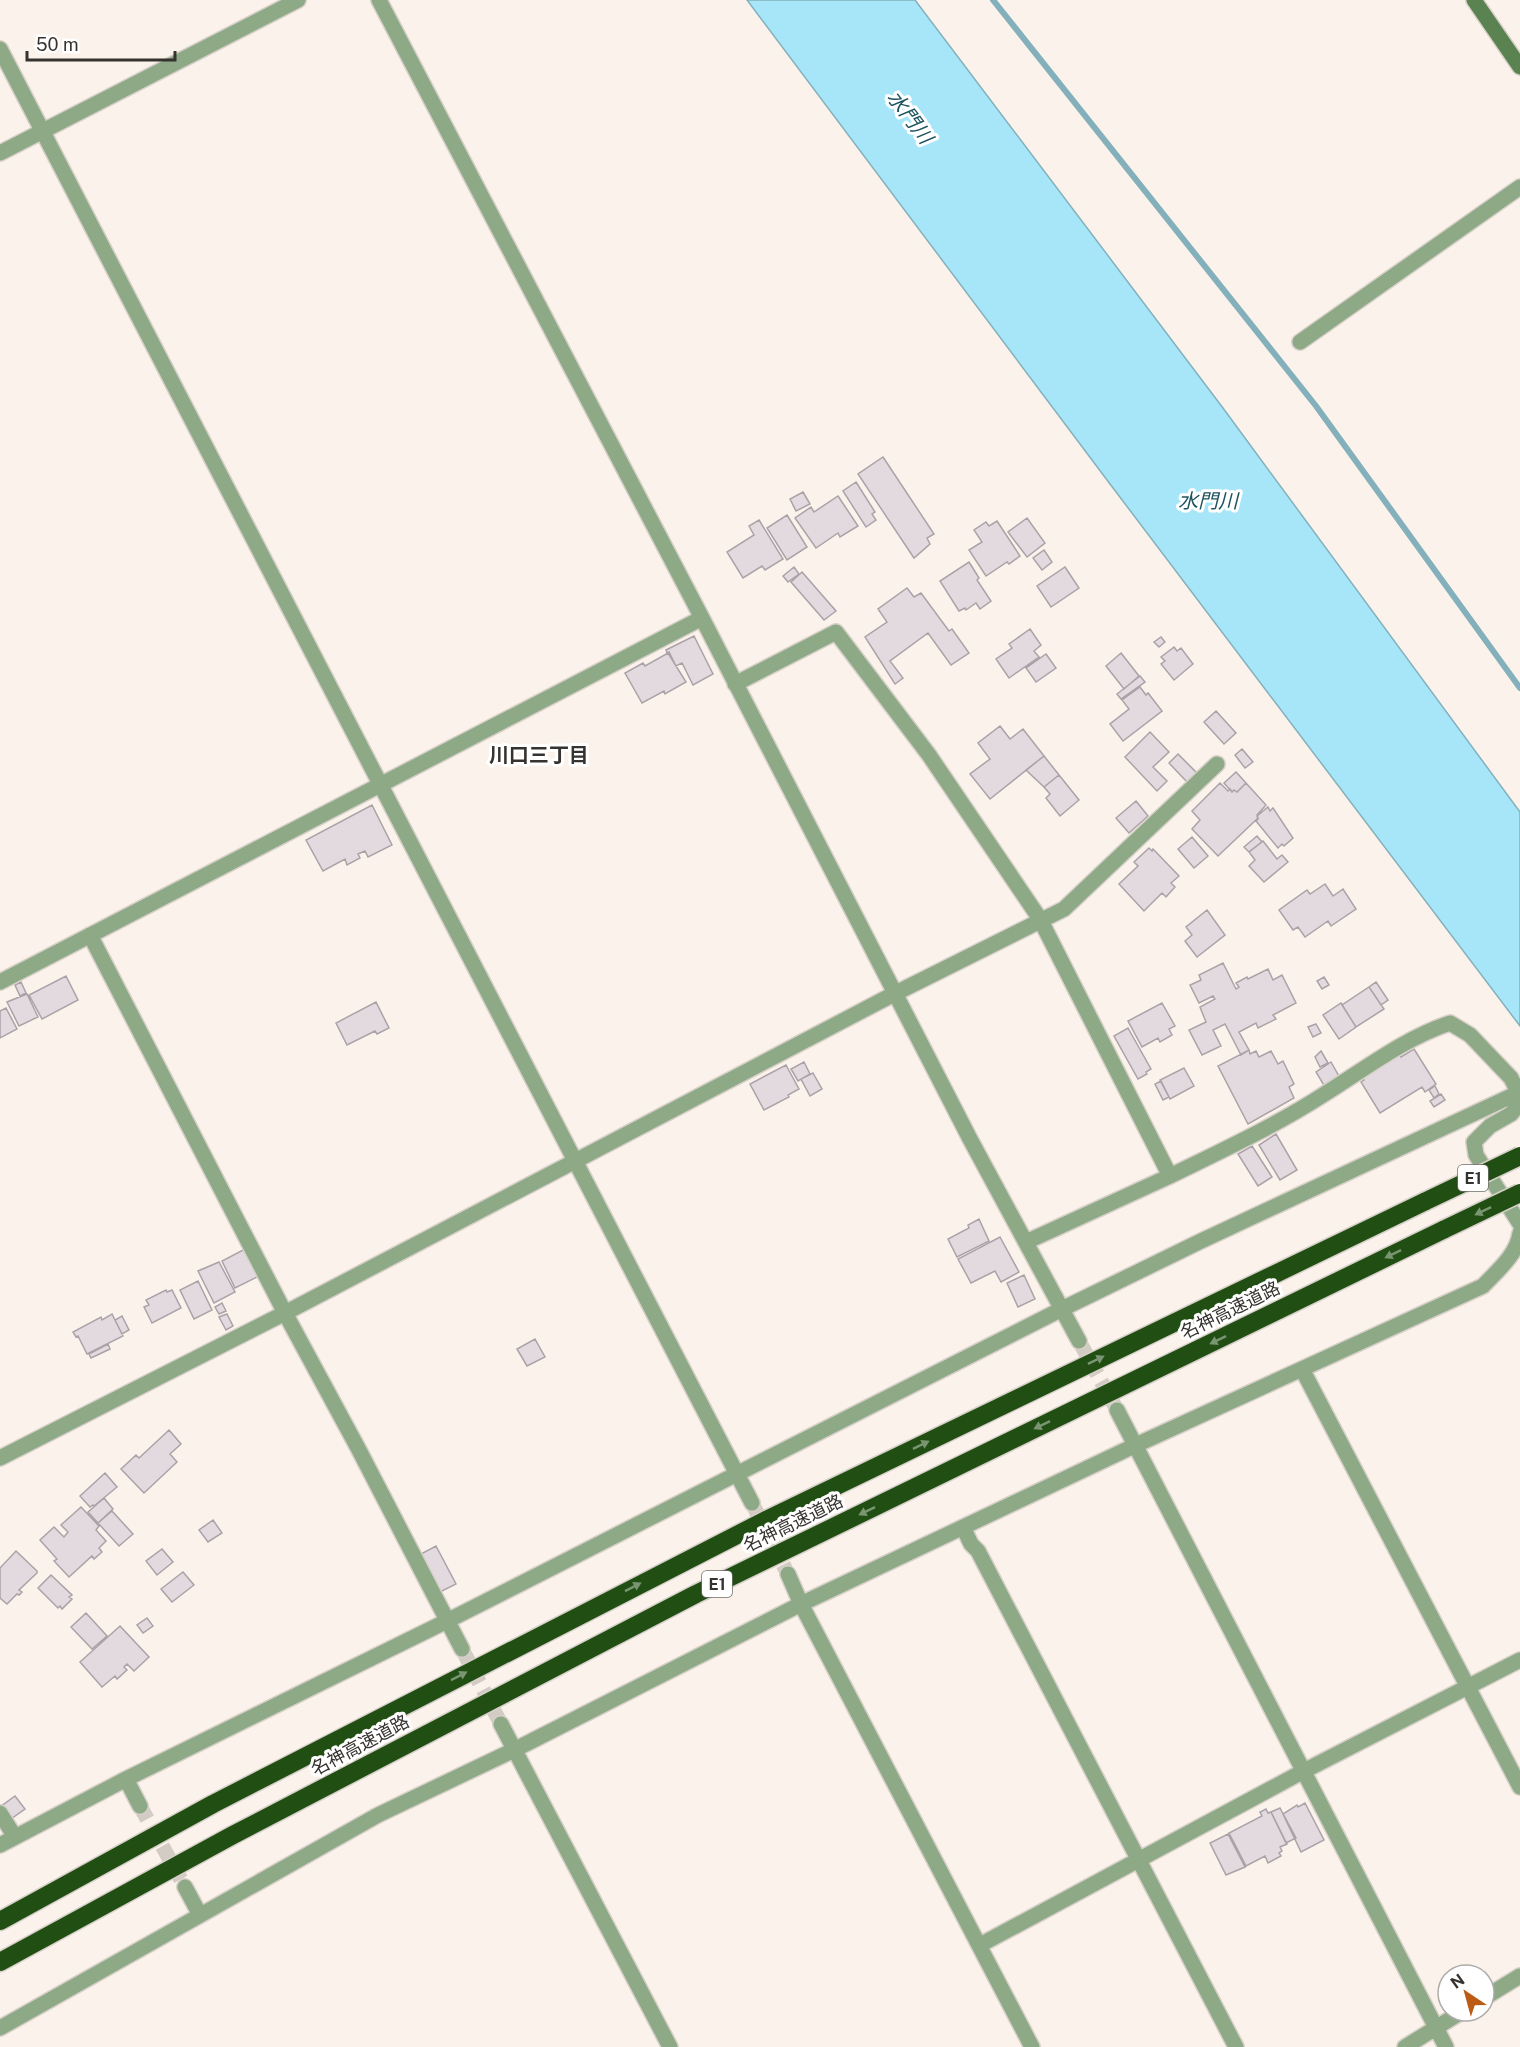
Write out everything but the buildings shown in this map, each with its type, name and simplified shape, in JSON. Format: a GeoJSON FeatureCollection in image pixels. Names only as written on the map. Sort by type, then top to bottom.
{"type":"FeatureCollection","features":[{"type":"Feature","properties":{"kind":"highway","name":"名神高速道路"},"geometry":{"type":"LineString","coordinates":[[0,1921],[213,1804],[768,1518],[1520,1156]]}},
{"type":"Feature","properties":{"kind":"highway","name":"名神高速道路"},"geometry":{"type":"LineString","coordinates":[[0,1962],[233,1835],[696,1594],[1520,1193]]}},
{"type":"Feature","properties":{"kind":"highway"},"geometry":{"type":"LineString","coordinates":[[0,1911],[211,1795],[291,1755],[429,1692]]}},
{"type":"Feature","properties":{"kind":"street"},"geometry":{"type":"LineString","coordinates":[[0,153],[298,0]]}},
{"type":"Feature","properties":{"kind":"street"},"geometry":{"type":"LineString","coordinates":[[379,0],[702,618],[894,994],[1079,1341]]}},
{"type":"Feature","properties":{"kind":"street"},"geometry":{"type":"LineString","coordinates":[[1474,0],[1520,67]]}},
{"type":"Feature","properties":{"kind":"street"},"geometry":{"type":"LineString","coordinates":[[0,49],[752,1503]]}},
{"type":"Feature","properties":{"kind":"street"},"geometry":{"type":"LineString","coordinates":[[1300,342],[1520,187]]}},
{"type":"Feature","properties":{"kind":"street"},"geometry":{"type":"LineString","coordinates":[[0,982],[702,618]]}},
{"type":"Feature","properties":{"kind":"street"},"geometry":{"type":"LineString","coordinates":[[735,684],[836,632],[929,755],[1040,919],[1170,1176]]}},
{"type":"Feature","properties":{"kind":"street"},"geometry":{"type":"LineString","coordinates":[[0,1458],[285,1313],[894,994],[1064,909],[1217,764]]}},
{"type":"Feature","properties":{"kind":"street"},"geometry":{"type":"LineString","coordinates":[[90,935],[462,1649]]}},
{"type":"Feature","properties":{"kind":"street"},"geometry":{"type":"LineString","coordinates":[[1026,1242],[1241,1141],[1322,1096],[1381,1056],[1430,1030],[1450,1023],[1470,1035],[1511,1078],[1520,1096]]}},
{"type":"Feature","properties":{"kind":"street"},"geometry":{"type":"LineString","coordinates":[[1520,1096],[1511,1114],[1490,1126],[1474,1142],[1476,1155],[1520,1224]]}},
{"type":"Feature","properties":{"kind":"street"},"geometry":{"type":"LineString","coordinates":[[0,1845],[126,1779],[447,1621],[1062,1309],[1201,1241],[1520,1096]]}},
{"type":"Feature","properties":{"kind":"street"},"geometry":{"type":"LineString","coordinates":[[0,2028],[378,1815],[514,1750],[801,1604],[1136,1445],[1483,1286],[1508,1260],[1520,1238],[1520,1233]]}},
{"type":"Feature","properties":{"kind":"street"},"geometry":{"type":"LineString","coordinates":[[1302,1369],[1520,1787]]}},
{"type":"Feature","properties":{"kind":"street"},"geometry":{"type":"LineString","coordinates":[[1117,1410],[1446,2047]]}},
{"type":"Feature","properties":{"kind":"street"},"geometry":{"type":"LineString","coordinates":[[963,1527],[971,1544],[978,1551],[1236,2047]]}},
{"type":"Feature","properties":{"kind":"street"},"geometry":{"type":"LineString","coordinates":[[788,1574],[801,1604],[1032,2047]]}},
{"type":"Feature","properties":{"kind":"street"},"geometry":{"type":"LineString","coordinates":[[980,1945],[1302,1772],[1520,1660]]}},
{"type":"Feature","properties":{"kind":"street"},"geometry":{"type":"LineString","coordinates":[[501,1724],[670,2047]]}},
{"type":"Feature","properties":{"kind":"street"},"geometry":{"type":"LineString","coordinates":[[126,1779],[140,1806]]}},
{"type":"Feature","properties":{"kind":"street"},"geometry":{"type":"LineString","coordinates":[[0,1813],[15,1837]]}},
{"type":"Feature","properties":{"kind":"street"},"geometry":{"type":"LineString","coordinates":[[184,1887],[200,1915]]}},
{"type":"Feature","properties":{"kind":"street"},"geometry":{"type":"LineString","coordinates":[[1496,1991],[1520,1976]]}},
{"type":"Feature","properties":{"kind":"street"},"geometry":{"type":"LineString","coordinates":[[1405,2047],[1444,2023]]}},
{"type":"Feature","properties":{"kind":"water","name":"水門川"},"geometry":{"type":"Polygon","coordinates":[[[747,0],[915,0],[1223,408],[1520,812],[1520,1026],[1110,484],[747,0]]]}},
{"type":"Feature","properties":{"kind":"waterway"},"geometry":{"type":"LineString","coordinates":[[993,0],[1316,406],[1520,688]]}},
{"type":"Feature","properties":{"kind":"tunnel"},"geometry":{"type":"LineString","coordinates":[[1079,1341],[1117,1410]]}},
{"type":"Feature","properties":{"kind":"tunnel"},"geometry":{"type":"LineString","coordinates":[[752,1503],[788,1574]]}},
{"type":"Feature","properties":{"kind":"tunnel"},"geometry":{"type":"LineString","coordinates":[[462,1649],[501,1724]]}},
{"type":"Feature","properties":{"kind":"tunnel"},"geometry":{"type":"LineString","coordinates":[[140,1806],[185,1887]]}},
{"type":"Feature","properties":{"kind":"district","name":"川口三丁目"},"geometry":{"type":"Point","coordinates":[539,755]}}]}
